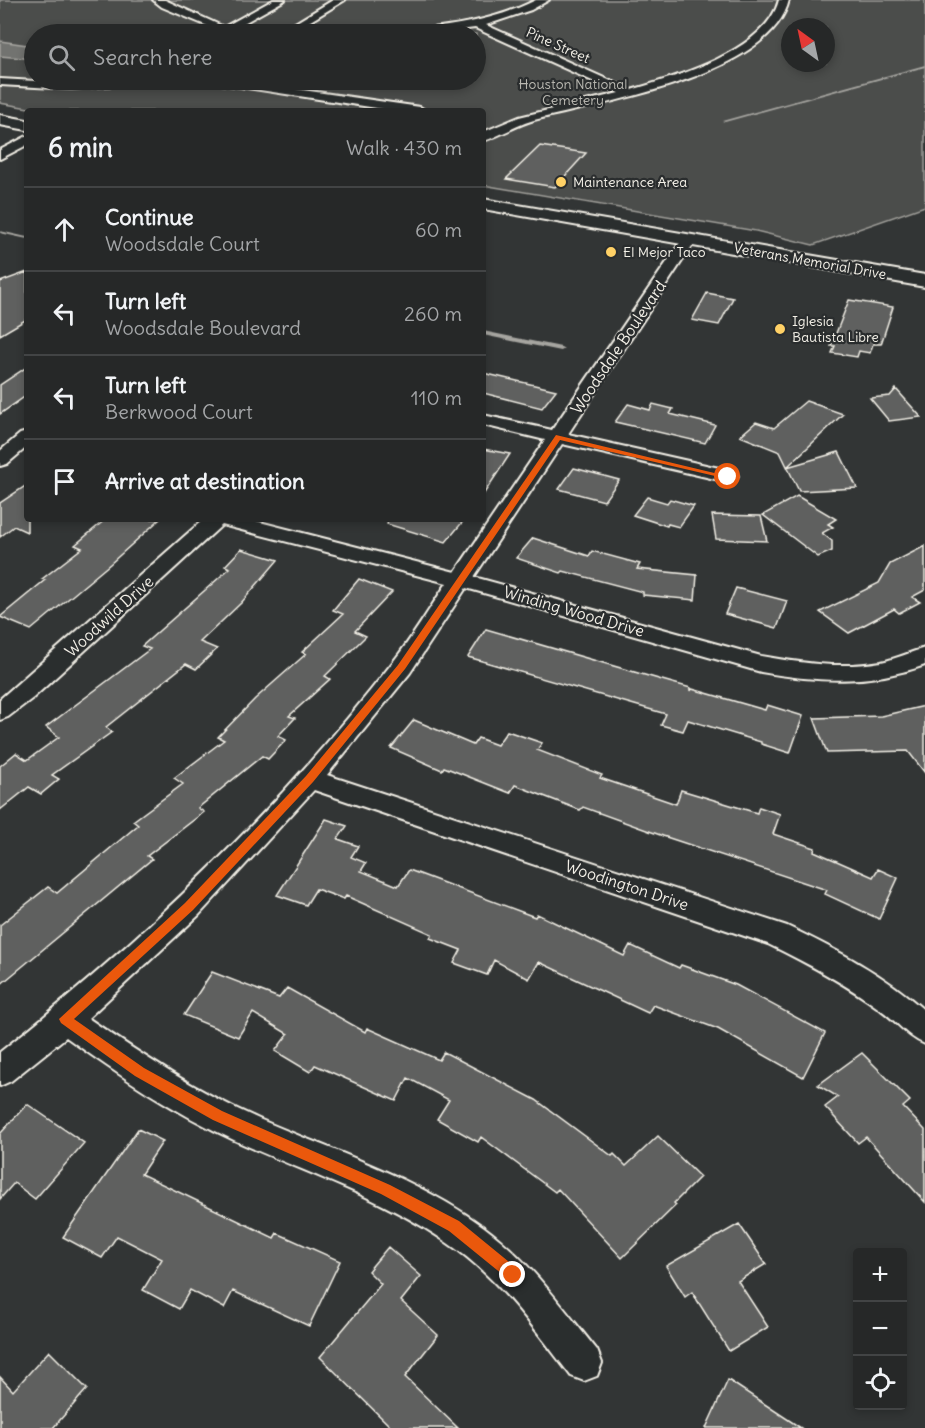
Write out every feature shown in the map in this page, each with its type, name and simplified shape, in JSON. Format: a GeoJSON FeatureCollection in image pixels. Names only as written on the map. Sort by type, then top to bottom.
{"type":"FeatureCollection","features":[{"type":"Feature","properties":{"kind":"main road"},"geometry":{"type":"LineString","coordinates":[[0,120],[24,124]]}},
{"type":"Feature","properties":{"kind":"main road","name":"Veterans Memorial Drive"},"geometry":{"type":"LineString","coordinates":[[486,205],[925,281]]}},
{"type":"Feature","properties":{"kind":"street"},"geometry":{"type":"LineString","coordinates":[[158,0],[176,11],[213,24]]}},
{"type":"Feature","properties":{"kind":"street"},"geometry":{"type":"LineString","coordinates":[[235,24],[280,0]]}},
{"type":"Feature","properties":{"kind":"street"},"geometry":{"type":"LineString","coordinates":[[299,24],[340,0]]}},
{"type":"Feature","properties":{"kind":"street"},"geometry":{"type":"LineString","coordinates":[[475,24],[508,15],[543,0]]}},
{"type":"Feature","properties":{"kind":"street"},"geometry":{"type":"LineString","coordinates":[[486,135],[503,126],[694,73],[744,48],[774,22],[784,0]]}},
{"type":"Feature","properties":{"kind":"street","name":"Pine Street"},"geometry":{"type":"LineString","coordinates":[[486,29],[628,93]]}},
{"type":"Feature","properties":{"kind":"street"},"geometry":{"type":"LineString","coordinates":[[0,82],[24,83]]}},
{"type":"Feature","properties":{"kind":"street"},"geometry":{"type":"LineString","coordinates":[[281,90],[400,108]]}},
{"type":"Feature","properties":{"kind":"street"},"geometry":{"type":"LineString","coordinates":[[486,122],[503,126]]}},
{"type":"Feature","properties":{"kind":"street"},"geometry":{"type":"LineString","coordinates":[[0,155],[24,142]]}},
{"type":"Feature","properties":{"kind":"street","name":"Woodsdale Boulevard"},"geometry":{"type":"LineString","coordinates":[[0,1071],[65,1019],[189,907],[309,779],[402,667],[689,240]]}},
{"type":"Feature","properties":{"kind":"street"},"geometry":{"type":"LineString","coordinates":[[486,421],[728,477]]}},
{"type":"Feature","properties":{"kind":"street"},"geometry":{"type":"LineString","coordinates":[[1,459],[24,440]]}},
{"type":"Feature","properties":{"kind":"street"},"geometry":{"type":"LineString","coordinates":[[1,459],[24,464]]}},
{"type":"Feature","properties":{"kind":"street","name":"Woodwild Drive"},"geometry":{"type":"LineString","coordinates":[[0,711],[25,693],[213,522]]}},
{"type":"Feature","properties":{"kind":"street","name":"Winding Wood Drive"},"geometry":{"type":"LineString","coordinates":[[236,522],[462,579],[761,664],[811,673],[851,675],[897,668],[925,656]]}},
{"type":"Feature","properties":{"kind":"street","name":"Woodington Drive"},"geometry":{"type":"LineString","coordinates":[[309,779],[777,935],[834,962],[894,1002],[925,1030]]}},
{"type":"Feature","properties":{"kind":"street"},"geometry":{"type":"LineString","coordinates":[[65,1019],[140,1072],[218,1116],[386,1189],[454,1226],[513,1275],[584,1363]]}},
{"type":"Feature","properties":{"kind":"green space","name":"Houston National Cemetery"},"geometry":{"type":"Polygon","coordinates":[[[0,0],[925,0],[925,206],[813,245],[756,231],[486,186],[486,108],[29,108],[0,103],[0,0]]]}},
{"type":"Feature","properties":{"kind":"shaded area"},"geometry":{"type":"Polygon","coordinates":[[[0,41],[24,45],[24,58],[0,56],[0,41]]]}},
{"type":"Feature","properties":{"kind":"building"},"geometry":{"type":"Polygon","coordinates":[[[540,146],[586,153],[555,187],[506,179],[540,146]]]}},
{"type":"Feature","properties":{"kind":"building"},"geometry":{"type":"Polygon","coordinates":[[[24,273],[24,321],[0,335],[0,282],[24,273]]]}},
{"type":"Feature","properties":{"kind":"building"},"geometry":{"type":"Polygon","coordinates":[[[707,293],[733,298],[719,325],[692,320],[707,293]]]}},
{"type":"Feature","properties":{"kind":"building"},"geometry":{"type":"Polygon","coordinates":[[[849,300],[893,307],[881,344],[873,344],[870,353],[859,351],[857,357],[832,353],[835,346],[831,346],[849,300]]]}},
{"type":"Feature","properties":{"kind":"building"},"geometry":{"type":"Polygon","coordinates":[[[24,369],[24,397],[0,414],[0,385],[24,369]]]}},
{"type":"Feature","properties":{"kind":"building"},"geometry":{"type":"Polygon","coordinates":[[[486,374],[556,390],[542,408],[486,394],[486,374]]]}},
{"type":"Feature","properties":{"kind":"building"},"geometry":{"type":"Polygon","coordinates":[[[896,389],[921,417],[889,421],[870,398],[890,396],[896,389]]]}},
{"type":"Feature","properties":{"kind":"building"},"geometry":{"type":"Polygon","coordinates":[[[806,401],[843,414],[787,467],[780,452],[740,436],[756,422],[774,428],[806,401]]]}},
{"type":"Feature","properties":{"kind":"building"},"geometry":{"type":"Polygon","coordinates":[[[628,404],[650,410],[653,404],[673,409],[670,414],[715,425],[705,443],[615,422],[628,404]]]}},
{"type":"Feature","properties":{"kind":"building"},"geometry":{"type":"Polygon","coordinates":[[[486,450],[510,454],[486,490],[486,450]]]}},
{"type":"Feature","properties":{"kind":"building"},"geometry":{"type":"Polygon","coordinates":[[[839,452],[857,488],[799,491],[787,467],[839,452]]]}},
{"type":"Feature","properties":{"kind":"building"},"geometry":{"type":"Polygon","coordinates":[[[574,468],[619,480],[604,501],[559,489],[574,468]]]}},
{"type":"Feature","properties":{"kind":"building"},"geometry":{"type":"Polygon","coordinates":[[[24,487],[24,522],[27,522],[27,532],[14,526],[0,537],[0,503],[24,487]]]}},
{"type":"Feature","properties":{"kind":"building"},"geometry":{"type":"Polygon","coordinates":[[[797,496],[836,519],[828,524],[833,527],[822,533],[832,541],[832,551],[818,557],[763,515],[797,496]]]}},
{"type":"Feature","properties":{"kind":"building"},"geometry":{"type":"Polygon","coordinates":[[[647,497],[667,503],[670,499],[694,506],[679,527],[668,524],[667,526],[633,515],[647,497]]]}},
{"type":"Feature","properties":{"kind":"building"},"geometry":{"type":"Polygon","coordinates":[[[712,515],[761,516],[767,541],[716,539],[712,515]]]}},
{"type":"Feature","properties":{"kind":"building"},"geometry":{"type":"Polygon","coordinates":[[[102,522],[157,522],[31,630],[0,617],[45,580],[42,579],[82,548],[75,545],[102,522]]]}},
{"type":"Feature","properties":{"kind":"building"},"geometry":{"type":"Polygon","coordinates":[[[387,522],[463,522],[446,542],[387,524],[387,522]]]}},
{"type":"Feature","properties":{"kind":"building"},"geometry":{"type":"Polygon","coordinates":[[[533,538],[589,556],[592,551],[640,564],[637,569],[697,575],[695,600],[643,595],[643,592],[563,571],[561,573],[516,558],[533,538]]]}},
{"type":"Feature","properties":{"kind":"building"},"geometry":{"type":"Polygon","coordinates":[[[925,546],[925,590],[912,597],[920,602],[899,613],[894,609],[849,633],[820,612],[879,583],[890,564],[925,546]]]}},
{"type":"Feature","properties":{"kind":"building"},"geometry":{"type":"Polygon","coordinates":[[[241,549],[278,560],[241,603],[200,642],[217,649],[196,669],[186,664],[106,727],[112,732],[52,775],[59,779],[41,794],[29,787],[0,810],[0,766],[16,753],[27,760],[59,737],[46,727],[150,649],[142,646],[230,568],[225,566],[241,549]]]}},
{"type":"Feature","properties":{"kind":"building"},"geometry":{"type":"Polygon","coordinates":[[[359,579],[392,592],[355,631],[366,636],[325,676],[330,679],[289,716],[295,718],[278,736],[286,740],[268,759],[262,756],[198,808],[204,812],[147,856],[152,859],[0,985],[0,925],[48,887],[57,893],[138,825],[133,821],[183,784],[174,778],[224,740],[218,737],[255,699],[306,654],[302,652],[343,614],[333,610],[359,579]]]}},
{"type":"Feature","properties":{"kind":"building"},"geometry":{"type":"Polygon","coordinates":[[[736,588],[787,601],[777,628],[725,614],[736,588]]]}},
{"type":"Feature","properties":{"kind":"building"},"geometry":{"type":"Polygon","coordinates":[[[486,629],[691,688],[691,691],[692,689],[765,710],[767,705],[803,716],[790,753],[688,720],[683,731],[661,725],[666,714],[468,657],[486,629]]]}},
{"type":"Feature","properties":{"kind":"building"},"geometry":{"type":"Polygon","coordinates":[[[925,706],[925,773],[908,751],[827,753],[814,718],[881,716],[925,706]]]}},
{"type":"Feature","properties":{"kind":"building"},"geometry":{"type":"Polygon","coordinates":[[[414,720],[473,745],[478,738],[497,745],[507,731],[542,743],[537,750],[602,775],[600,778],[676,804],[681,790],[757,813],[759,807],[780,814],[773,834],[815,848],[814,851],[873,877],[878,869],[898,878],[879,919],[825,894],[827,890],[583,807],[580,810],[515,785],[510,793],[444,767],[442,770],[391,748],[414,720]]]}},
{"type":"Feature","properties":{"kind":"building"},"geometry":{"type":"Polygon","coordinates":[[[326,819],[347,826],[338,839],[358,846],[351,857],[366,863],[361,871],[398,886],[409,870],[535,917],[537,914],[624,956],[630,945],[679,968],[681,965],[736,985],[825,1033],[803,1077],[718,1029],[653,1005],[648,1013],[539,962],[529,979],[494,960],[487,975],[454,963],[461,950],[430,938],[432,934],[346,896],[344,899],[316,889],[306,905],[277,895],[326,819]]]}},
{"type":"Feature","properties":{"kind":"building"},"geometry":{"type":"Polygon","coordinates":[[[212,972],[279,998],[287,988],[365,1032],[367,1028],[439,1060],[444,1052],[536,1100],[612,1156],[614,1154],[626,1166],[658,1136],[700,1177],[674,1203],[676,1205],[622,1258],[558,1189],[555,1192],[481,1137],[478,1142],[437,1119],[449,1100],[408,1078],[396,1101],[315,1065],[310,1072],[275,1051],[288,1034],[253,1013],[238,1037],[184,1015],[212,972]]]}},
{"type":"Feature","properties":{"kind":"building"},"geometry":{"type":"Polygon","coordinates":[[[862,1053],[910,1101],[903,1107],[925,1130],[925,1202],[866,1137],[858,1143],[825,1107],[838,1097],[818,1085],[862,1053]]]}},
{"type":"Feature","properties":{"kind":"building"},"geometry":{"type":"Polygon","coordinates":[[[27,1104],[84,1143],[35,1199],[14,1183],[0,1199],[0,1134],[27,1104]]]}},
{"type":"Feature","properties":{"kind":"building"},"geometry":{"type":"Polygon","coordinates":[[[138,1129],[163,1141],[141,1174],[274,1238],[277,1233],[340,1261],[309,1326],[233,1291],[224,1308],[190,1290],[179,1309],[143,1290],[162,1259],[117,1236],[102,1258],[63,1237],[138,1129]]]}},
{"type":"Feature","properties":{"kind":"building"},"geometry":{"type":"Polygon","coordinates":[[[739,1224],[766,1264],[738,1281],[768,1327],[729,1351],[692,1292],[685,1297],[666,1266],[739,1224]]]}},
{"type":"Feature","properties":{"kind":"building"},"geometry":{"type":"Polygon","coordinates":[[[388,1247],[421,1276],[401,1301],[438,1335],[405,1377],[458,1428],[392,1428],[320,1357],[381,1284],[368,1271],[388,1247]]]}},
{"type":"Feature","properties":{"kind":"building"},"geometry":{"type":"Polygon","coordinates":[[[49,1351],[87,1389],[53,1428],[0,1428],[0,1377],[13,1391],[49,1351]]]}},
{"type":"Feature","properties":{"kind":"building"},"geometry":{"type":"Polygon","coordinates":[[[728,1380],[801,1428],[706,1428],[728,1380]]]}},
{"type":"Feature","properties":{"kind":"waterway"},"geometry":{"type":"LineString","coordinates":[[724,121],[925,66]]}},
{"type":"Feature","properties":{"kind":"waterway"},"geometry":{"type":"LineString","coordinates":[[0,232],[24,237]]}},
{"type":"Feature","properties":{"kind":"waterway"},"geometry":{"type":"LineString","coordinates":[[486,334],[561,349]]}},
{"type":"Feature","properties":{"kind":"place","name":"Maintenance Area"},"geometry":{"type":"Point","coordinates":[561,182]}},
{"type":"Feature","properties":{"kind":"place","name":"El Mejor Taco"},"geometry":{"type":"Point","coordinates":[611,252]}},
{"type":"Feature","properties":{"kind":"place","name":"Iglesia Bautista Libre"},"geometry":{"type":"Point","coordinates":[780,329]}},
{"type":"Feature","properties":{"kind":"route"},"geometry":{"type":"LineString","coordinates":[[513,1275],[454,1226],[386,1189],[218,1116],[140,1072],[65,1019],[189,907],[309,779],[402,667],[558,437],[728,477]]}}]}
